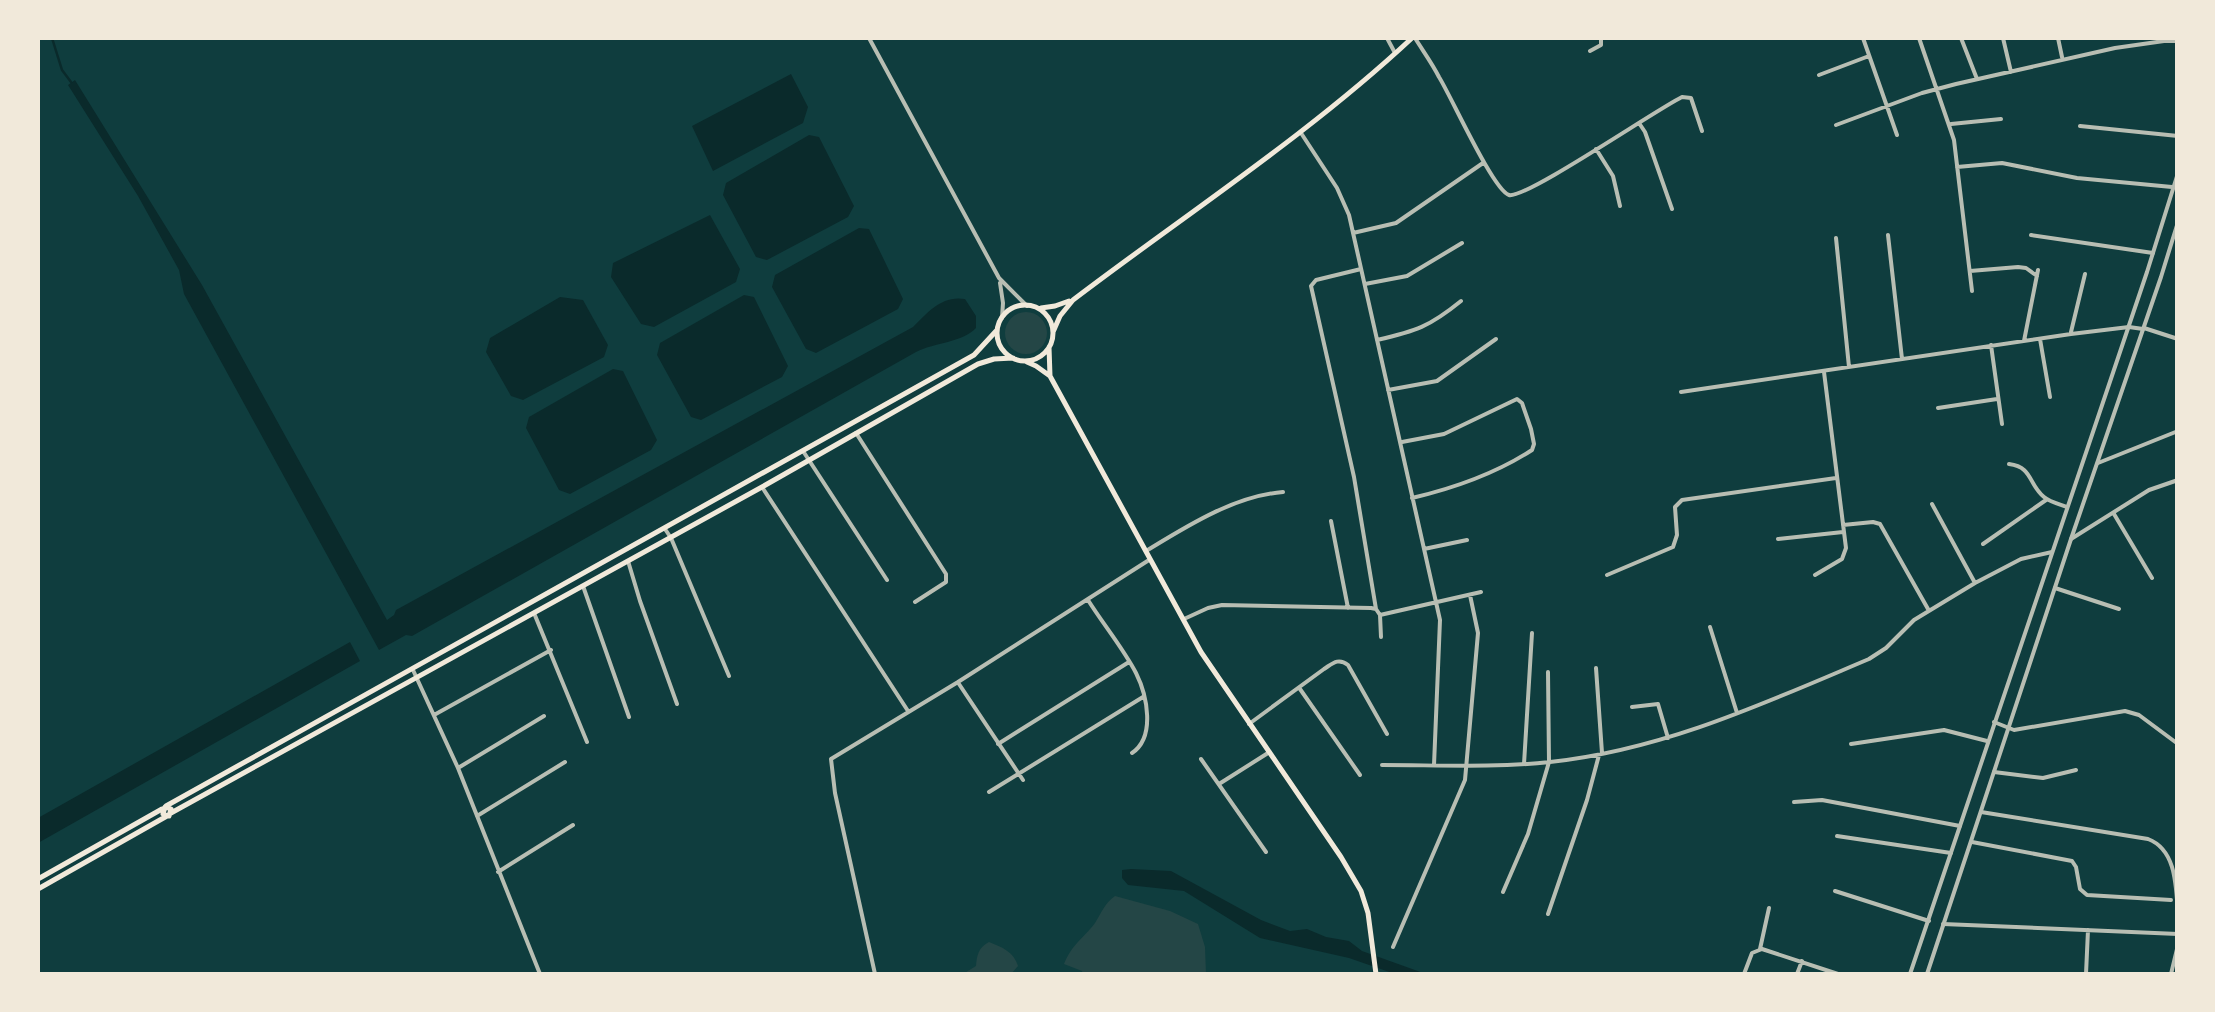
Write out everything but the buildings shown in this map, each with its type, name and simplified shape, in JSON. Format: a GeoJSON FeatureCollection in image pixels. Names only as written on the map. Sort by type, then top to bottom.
{"type":"FeatureCollection","features":[{"type":"Feature","properties":{"kind":"main road"},"geometry":{"type":"LineString","coordinates":[[1376,972],[1368,912],[1361,891],[1200,652],[1050,376],[1049,347],[1060,316],[1073,300],[1300,130],[1413,38]]}},
{"type":"Feature","properties":{"kind":"main road"},"geometry":{"type":"LineString","coordinates":[[38,878],[974,356],[1012,308],[1055,306],[1073,300]]}},
{"type":"Feature","properties":{"kind":"main road"},"geometry":{"type":"LineString","coordinates":[[1038,308],[1049,318],[1053,332]]}},
{"type":"Feature","properties":{"kind":"main road"},"geometry":{"type":"LineString","coordinates":[[997,330],[1001,347],[1050,376]]}},
{"type":"Feature","properties":{"kind":"main road"},"geometry":{"type":"LineString","coordinates":[[38,889],[978,364],[994,359],[1037,358],[1049,347]]}},
{"type":"Feature","properties":{"kind":"main road"},"geometry":{"type":"LineString","coordinates":[[164,808],[172,809],[169,815]]}},
{"type":"Feature","properties":{"kind":"street"},"geometry":{"type":"LineString","coordinates":[[869,38],[999,278],[1027,306]]}},
{"type":"Feature","properties":{"kind":"street"},"geometry":{"type":"LineString","coordinates":[[1387,38],[1395,53]]}},
{"type":"Feature","properties":{"kind":"street"},"geometry":{"type":"LineString","coordinates":[[1413,38],[1507,194],[1515,196],[1687,96],[1702,131]]}},
{"type":"Feature","properties":{"kind":"street"},"geometry":{"type":"LineString","coordinates":[[1590,52],[1601,44],[1601,38]]}},
{"type":"Feature","properties":{"kind":"street"},"geometry":{"type":"LineString","coordinates":[[1862,38],[1897,135]]}},
{"type":"Feature","properties":{"kind":"street"},"geometry":{"type":"LineString","coordinates":[[1919,38],[1950,124],[1972,292]]}},
{"type":"Feature","properties":{"kind":"street"},"geometry":{"type":"LineString","coordinates":[[1961,38],[1977,79]]}},
{"type":"Feature","properties":{"kind":"street"},"geometry":{"type":"LineString","coordinates":[[2003,38],[2011,72]]}},
{"type":"Feature","properties":{"kind":"street"},"geometry":{"type":"LineString","coordinates":[[2058,38],[2063,59]]}},
{"type":"Feature","properties":{"kind":"street"},"geometry":{"type":"LineString","coordinates":[[2113,38],[2116,48]]}},
{"type":"Feature","properties":{"kind":"street"},"geometry":{"type":"LineString","coordinates":[[1836,125],[1977,79],[2164,39],[2178,42]]}},
{"type":"Feature","properties":{"kind":"street"},"geometry":{"type":"LineString","coordinates":[[1819,76],[1869,56]]}},
{"type":"Feature","properties":{"kind":"street"},"geometry":{"type":"LineString","coordinates":[[1950,124],[2001,120]]}},
{"type":"Feature","properties":{"kind":"street"},"geometry":{"type":"LineString","coordinates":[[1639,123],[1672,210]]}},
{"type":"Feature","properties":{"kind":"street"},"geometry":{"type":"LineString","coordinates":[[2080,126],[2178,136]]}},
{"type":"Feature","properties":{"kind":"street"},"geometry":{"type":"LineString","coordinates":[[1300,130],[1345,202],[1441,629],[1434,764]]}},
{"type":"Feature","properties":{"kind":"street"},"geometry":{"type":"LineString","coordinates":[[1596,149],[1614,180],[1620,206]]}},
{"type":"Feature","properties":{"kind":"street"},"geometry":{"type":"LineString","coordinates":[[1353,234],[1396,223],[1485,162]]}},
{"type":"Feature","properties":{"kind":"street"},"geometry":{"type":"LineString","coordinates":[[1957,167],[2002,163],[2077,178],[2172,187]]}},
{"type":"Feature","properties":{"kind":"street"},"geometry":{"type":"LineString","coordinates":[[1910,974],[2178,173]]}},
{"type":"Feature","properties":{"kind":"street"},"geometry":{"type":"LineString","coordinates":[[1935,974],[1927,973],[2178,222]]}},
{"type":"Feature","properties":{"kind":"street"},"geometry":{"type":"LineString","coordinates":[[1888,235],[1902,359]]}},
{"type":"Feature","properties":{"kind":"street"},"geometry":{"type":"LineString","coordinates":[[2032,235],[2153,253]]}},
{"type":"Feature","properties":{"kind":"street"},"geometry":{"type":"LineString","coordinates":[[1836,238],[1849,367]]}},
{"type":"Feature","properties":{"kind":"street"},"geometry":{"type":"LineString","coordinates":[[1365,284],[1407,276],[1462,243]]}},
{"type":"Feature","properties":{"kind":"street"},"geometry":{"type":"LineString","coordinates":[[1970,270],[2018,267],[2037,273],[2024,341]]}},
{"type":"Feature","properties":{"kind":"street"},"geometry":{"type":"LineString","coordinates":[[1361,269],[1316,280],[1311,286],[1354,477],[1381,637]]}},
{"type":"Feature","properties":{"kind":"street"},"geometry":{"type":"LineString","coordinates":[[2071,334],[2084,274]]}},
{"type":"Feature","properties":{"kind":"street"},"geometry":{"type":"LineString","coordinates":[[999,278],[1002,318]]}},
{"type":"Feature","properties":{"kind":"street"},"geometry":{"type":"LineString","coordinates":[[1377,340],[1418,330],[1460,301]]}},
{"type":"Feature","properties":{"kind":"street"},"geometry":{"type":"LineString","coordinates":[[1681,392],[2128,327],[2178,339]]}},
{"type":"Feature","properties":{"kind":"street"},"geometry":{"type":"LineString","coordinates":[[1388,390],[1437,380],[1496,339]]}},
{"type":"Feature","properties":{"kind":"street"},"geometry":{"type":"LineString","coordinates":[[2040,339],[2050,397]]}},
{"type":"Feature","properties":{"kind":"street"},"geometry":{"type":"LineString","coordinates":[[1991,346],[2002,424]]}},
{"type":"Feature","properties":{"kind":"street"},"geometry":{"type":"LineString","coordinates":[[1815,575],[1842,558],[1846,548],[1824,371]]}},
{"type":"Feature","properties":{"kind":"street"},"geometry":{"type":"LineString","coordinates":[[1400,442],[1444,434],[1517,399],[1531,429],[1534,444],[1529,452],[1457,488],[1412,498]]}},
{"type":"Feature","properties":{"kind":"street"},"geometry":{"type":"LineString","coordinates":[[1938,408],[1997,399]]}},
{"type":"Feature","properties":{"kind":"street"},"geometry":{"type":"LineString","coordinates":[[2098,463],[2178,430]]}},
{"type":"Feature","properties":{"kind":"street"},"geometry":{"type":"LineString","coordinates":[[856,433],[946,574],[946,582],[915,602]]}},
{"type":"Feature","properties":{"kind":"street"},"geometry":{"type":"LineString","coordinates":[[803,451],[887,580]]}},
{"type":"Feature","properties":{"kind":"street"},"geometry":{"type":"LineString","coordinates":[[2009,464],[2026,470],[2046,500],[2067,507]]}},
{"type":"Feature","properties":{"kind":"street"},"geometry":{"type":"LineString","coordinates":[[1607,575],[1673,547],[1677,535],[1675,507],[1682,500],[1836,478]]}},
{"type":"Feature","properties":{"kind":"street"},"geometry":{"type":"LineString","coordinates":[[2071,538],[2149,490],[2178,480]]}},
{"type":"Feature","properties":{"kind":"street"},"geometry":{"type":"LineString","coordinates":[[762,488],[908,712]]}},
{"type":"Feature","properties":{"kind":"street"},"geometry":{"type":"LineString","coordinates":[[1144,552],[1230,506],[1283,492]]}},
{"type":"Feature","properties":{"kind":"street"},"geometry":{"type":"LineString","coordinates":[[2070,498],[2084,502]]}},
{"type":"Feature","properties":{"kind":"street"},"geometry":{"type":"LineString","coordinates":[[1983,544],[2046,500]]}},
{"type":"Feature","properties":{"kind":"street"},"geometry":{"type":"LineString","coordinates":[[1932,504],[1976,583]]}},
{"type":"Feature","properties":{"kind":"street"},"geometry":{"type":"LineString","coordinates":[[2113,513],[2152,578]]}},
{"type":"Feature","properties":{"kind":"street"},"geometry":{"type":"LineString","coordinates":[[1331,521],[1348,608]]}},
{"type":"Feature","properties":{"kind":"street"},"geometry":{"type":"LineString","coordinates":[[1778,539],[1880,524],[1929,611]]}},
{"type":"Feature","properties":{"kind":"street"},"geometry":{"type":"LineString","coordinates":[[664,528],[728,676]]}},
{"type":"Feature","properties":{"kind":"street"},"geometry":{"type":"LineString","coordinates":[[1424,549],[1468,540]]}},
{"type":"Feature","properties":{"kind":"street"},"geometry":{"type":"LineString","coordinates":[[1382,764],[1550,762],[1668,738],[1869,659],[1914,620],[1976,583],[2021,559],[2052,552]]}},
{"type":"Feature","properties":{"kind":"street"},"geometry":{"type":"LineString","coordinates":[[875,974],[831,760],[1149,560]]}},
{"type":"Feature","properties":{"kind":"street"},"geometry":{"type":"LineString","coordinates":[[628,561],[678,704]]}},
{"type":"Feature","properties":{"kind":"street"},"geometry":{"type":"LineString","coordinates":[[583,586],[629,717]]}},
{"type":"Feature","properties":{"kind":"street"},"geometry":{"type":"LineString","coordinates":[[2055,588],[2119,608]]}},
{"type":"Feature","properties":{"kind":"street"},"geometry":{"type":"LineString","coordinates":[[1380,615],[1482,592]]}},
{"type":"Feature","properties":{"kind":"street"},"geometry":{"type":"LineString","coordinates":[[1394,947],[1462,791],[1478,633],[1470,595]]}},
{"type":"Feature","properties":{"kind":"street"},"geometry":{"type":"LineString","coordinates":[[1088,600],[1138,677],[1146,736],[1143,744],[1132,752]]}},
{"type":"Feature","properties":{"kind":"street"},"geometry":{"type":"LineString","coordinates":[[1182,619],[1222,605],[1376,608]]}},
{"type":"Feature","properties":{"kind":"street"},"geometry":{"type":"LineString","coordinates":[[534,613],[587,742]]}},
{"type":"Feature","properties":{"kind":"street"},"geometry":{"type":"LineString","coordinates":[[1710,627],[1737,714]]}},
{"type":"Feature","properties":{"kind":"street"},"geometry":{"type":"LineString","coordinates":[[1524,764],[1532,633]]}},
{"type":"Feature","properties":{"kind":"street"},"geometry":{"type":"LineString","coordinates":[[434,714],[551,650]]}},
{"type":"Feature","properties":{"kind":"street"},"geometry":{"type":"LineString","coordinates":[[1249,724],[1336,661],[1344,662],[1386,734]]}},
{"type":"Feature","properties":{"kind":"street"},"geometry":{"type":"LineString","coordinates":[[998,744],[1129,662]]}},
{"type":"Feature","properties":{"kind":"street"},"geometry":{"type":"LineString","coordinates":[[412,668],[458,768],[540,974]]}},
{"type":"Feature","properties":{"kind":"street"},"geometry":{"type":"LineString","coordinates":[[1548,914],[1601,754],[1596,668]]}},
{"type":"Feature","properties":{"kind":"street"},"geometry":{"type":"LineString","coordinates":[[1503,892],[1528,834],[1550,762],[1548,672]]}},
{"type":"Feature","properties":{"kind":"street"},"geometry":{"type":"LineString","coordinates":[[958,682],[1023,780]]}},
{"type":"Feature","properties":{"kind":"street"},"geometry":{"type":"LineString","coordinates":[[1300,689],[1360,775]]}},
{"type":"Feature","properties":{"kind":"street"},"geometry":{"type":"LineString","coordinates":[[989,792],[1143,697]]}},
{"type":"Feature","properties":{"kind":"street"},"geometry":{"type":"LineString","coordinates":[[1632,707],[1658,704],[1668,738]]}},
{"type":"Feature","properties":{"kind":"street"},"geometry":{"type":"LineString","coordinates":[[1994,722],[2019,729],[2125,711],[2139,714],[2178,744]]}},
{"type":"Feature","properties":{"kind":"street"},"geometry":{"type":"LineString","coordinates":[[458,768],[544,716]]}},
{"type":"Feature","properties":{"kind":"street"},"geometry":{"type":"LineString","coordinates":[[1851,744],[1944,730],[1987,742]]}},
{"type":"Feature","properties":{"kind":"street"},"geometry":{"type":"LineString","coordinates":[[1219,784],[1268,753]]}},
{"type":"Feature","properties":{"kind":"street"},"geometry":{"type":"LineString","coordinates":[[1201,759],[1266,852]]}},
{"type":"Feature","properties":{"kind":"street"},"geometry":{"type":"LineString","coordinates":[[477,816],[564,762]]}},
{"type":"Feature","properties":{"kind":"street"},"geometry":{"type":"LineString","coordinates":[[1994,772],[2043,778],[2076,770]]}},
{"type":"Feature","properties":{"kind":"street"},"geometry":{"type":"LineString","coordinates":[[1794,802],[1822,800],[1960,826]]}},
{"type":"Feature","properties":{"kind":"street"},"geometry":{"type":"LineString","coordinates":[[1981,812],[2156,842],[2174,874],[2178,915]]}},
{"type":"Feature","properties":{"kind":"street"},"geometry":{"type":"LineString","coordinates":[[498,872],[573,824]]}},
{"type":"Feature","properties":{"kind":"street"},"geometry":{"type":"LineString","coordinates":[[1838,836],[1951,854]]}},
{"type":"Feature","properties":{"kind":"street"},"geometry":{"type":"LineString","coordinates":[[1971,842],[2072,861],[2084,893],[2172,900]]}},
{"type":"Feature","properties":{"kind":"street"},"geometry":{"type":"LineString","coordinates":[[1835,891],[1929,921]]}},
{"type":"Feature","properties":{"kind":"street"},"geometry":{"type":"LineString","coordinates":[[1760,950],[1769,908]]}},
{"type":"Feature","properties":{"kind":"street"},"geometry":{"type":"LineString","coordinates":[[1943,924],[2178,934]]}},
{"type":"Feature","properties":{"kind":"street"},"geometry":{"type":"LineString","coordinates":[[2086,974],[2088,930]]}},
{"type":"Feature","properties":{"kind":"street"},"geometry":{"type":"LineString","coordinates":[[2171,974],[2178,945]]}},
{"type":"Feature","properties":{"kind":"street"},"geometry":{"type":"LineString","coordinates":[[1744,974],[1752,953],[1760,950],[1838,974]]}},
{"type":"Feature","properties":{"kind":"street"},"geometry":{"type":"LineString","coordinates":[[1797,974],[1802,961]]}},
{"type":"Feature","properties":{"kind":"shaded area"},"geometry":{"type":"Polygon","coordinates":[[[791,74],[808,107],[803,123],[713,171],[692,126],[791,74]]]}},
{"type":"Feature","properties":{"kind":"shaded area"},"geometry":{"type":"Polygon","coordinates":[[[75,80],[202,285],[387,620],[396,610],[913,327],[942,302],[965,299],[976,316],[976,328],[963,337],[916,352],[412,636],[406,635],[379,650],[184,294],[179,270],[68,85],[75,80]]]}},
{"type":"Feature","properties":{"kind":"shaded area"},"geometry":{"type":"Polygon","coordinates":[[[809,135],[819,137],[854,206],[848,217],[767,260],[756,257],[723,195],[726,183],[809,135]]]}},
{"type":"Feature","properties":{"kind":"shaded area"},"geometry":{"type":"Polygon","coordinates":[[[710,215],[740,269],[736,282],[654,327],[641,324],[611,277],[613,263],[710,215]]]}},
{"type":"Feature","properties":{"kind":"shaded area"},"geometry":{"type":"Polygon","coordinates":[[[859,228],[869,229],[903,299],[898,309],[816,353],[806,349],[772,287],[775,275],[859,228]]]}},
{"type":"Feature","properties":{"kind":"shaded area"},"geometry":{"type":"Polygon","coordinates":[[[744,295],[754,297],[788,366],[782,377],[701,420],[691,417],[657,355],[660,343],[744,295]]]}},
{"type":"Feature","properties":{"kind":"shaded area"},"geometry":{"type":"Polygon","coordinates":[[[560,297],[583,300],[608,345],[604,357],[523,400],[511,396],[486,352],[490,338],[560,297]]]}},
{"type":"Feature","properties":{"kind":"shaded area"},"geometry":{"type":"Polygon","coordinates":[[[1026,312],[1041,318],[1047,333],[1041,348],[1026,354],[1011,348],[1005,333],[1011,318],[1026,312]]]}},
{"type":"Feature","properties":{"kind":"shaded area"},"geometry":{"type":"Polygon","coordinates":[[[613,369],[623,371],[657,440],[651,450],[570,494],[559,490],[526,428],[529,417],[613,369]]]}},
{"type":"Feature","properties":{"kind":"shaded area"},"geometry":{"type":"Polygon","coordinates":[[[350,642],[360,661],[38,843],[38,818],[350,642]]]}},
{"type":"Feature","properties":{"kind":"shaded area"},"geometry":{"type":"Polygon","coordinates":[[[1122,870],[1171,871],[1261,920],[1290,931],[1307,929],[1349,941],[1362,951],[1426,974],[1395,974],[1349,958],[1260,938],[1184,891],[1128,885],[1122,870]]]}},
{"type":"Feature","properties":{"kind":"shaded area"},"geometry":{"type":"Polygon","coordinates":[[[1115,896],[1170,911],[1198,924],[1205,947],[1206,974],[1083,974],[1064,964],[1115,896]]]}},
{"type":"Feature","properties":{"kind":"shaded area"},"geometry":{"type":"Polygon","coordinates":[[[989,942],[1003,948],[1018,966],[1011,974],[963,974],[976,966],[979,952],[989,942]]]}},
{"type":"Feature","properties":{"kind":"waterway"},"geometry":{"type":"LineString","coordinates":[[52,38],[62,70],[71,82]]}}]}
